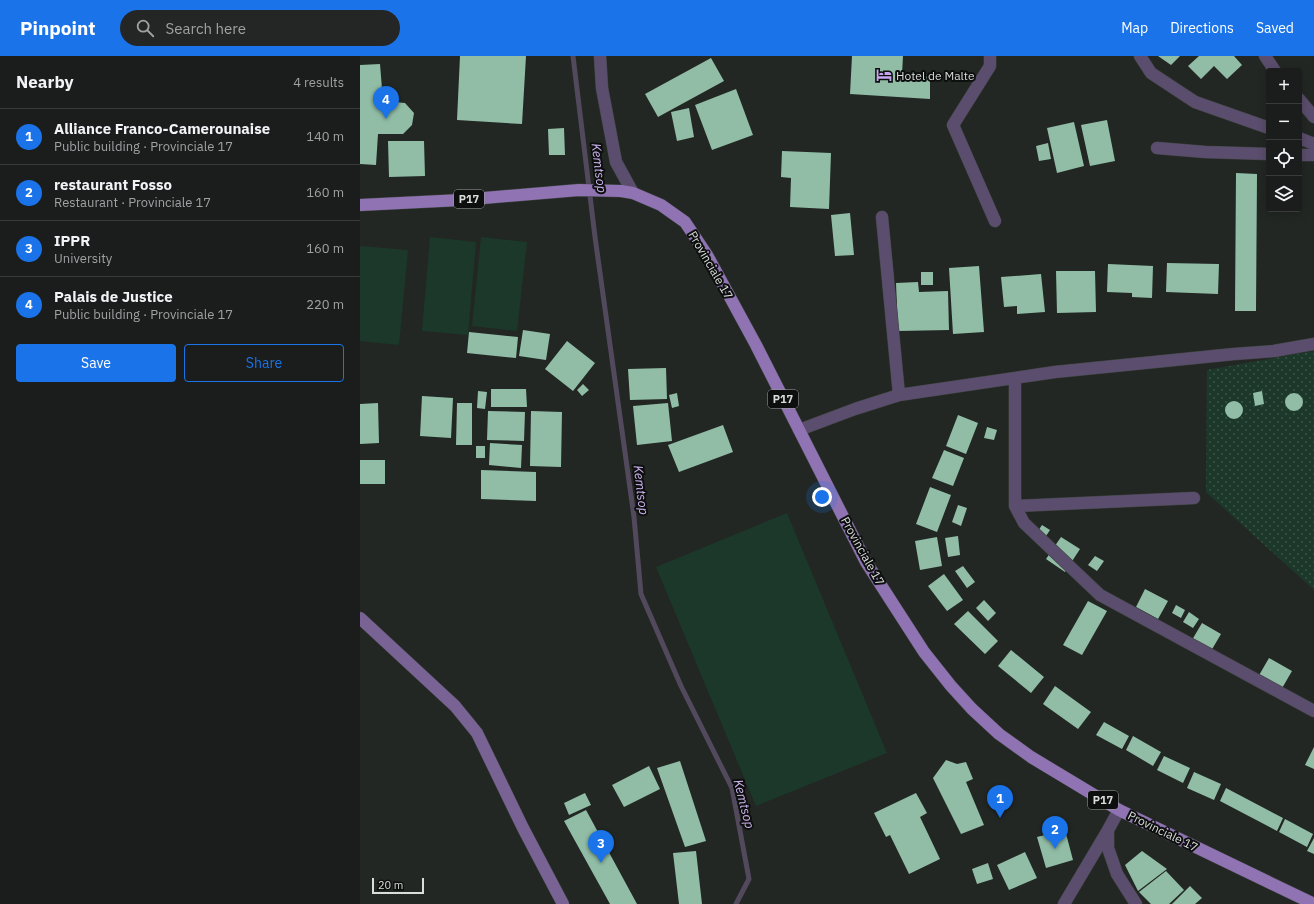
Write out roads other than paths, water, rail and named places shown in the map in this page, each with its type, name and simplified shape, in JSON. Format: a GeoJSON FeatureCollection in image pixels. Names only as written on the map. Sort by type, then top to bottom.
{"type":"FeatureCollection","features":[{"type":"Feature","properties":{"kind":"main road","name":"Provinciale 17"},"geometry":{"type":"LineString","coordinates":[[360,204],[461,200],[579,190],[607,190],[632,193],[661,205],[686,222],[707,255],[756,345],[866,562],[924,652],[951,686],[972,709],[998,734],[1031,758],[1119,810],[1314,904]]}},
{"type":"Feature","properties":{"kind":"main road"},"geometry":{"type":"LineString","coordinates":[[360,618],[454,706],[477,733],[523,828],[563,904]]}},
{"type":"Feature","properties":{"kind":"street"},"geometry":{"type":"LineString","coordinates":[[600,56],[602,88],[616,162],[632,193]]}},
{"type":"Feature","properties":{"kind":"street"},"geometry":{"type":"LineString","coordinates":[[990,56],[990,66],[953,125],[995,221]]}},
{"type":"Feature","properties":{"kind":"street"},"geometry":{"type":"LineString","coordinates":[[1140,56],[1151,73],[1195,102],[1266,127]]}},
{"type":"Feature","properties":{"kind":"street"},"geometry":{"type":"LineString","coordinates":[[1265,56],[1273,68]]}},
{"type":"Feature","properties":{"kind":"street"},"geometry":{"type":"LineString","coordinates":[[1302,103],[1314,117]]}},
{"type":"Feature","properties":{"kind":"street"},"geometry":{"type":"LineString","coordinates":[[1302,139],[1314,144]]}},
{"type":"Feature","properties":{"kind":"street"},"geometry":{"type":"LineString","coordinates":[[1157,148],[1205,152],[1266,154]]}},
{"type":"Feature","properties":{"kind":"street"},"geometry":{"type":"LineString","coordinates":[[1302,155],[1314,155]]}},
{"type":"Feature","properties":{"kind":"street"},"geometry":{"type":"LineString","coordinates":[[882,217],[899,395]]}},
{"type":"Feature","properties":{"kind":"street"},"geometry":{"type":"LineString","coordinates":[[799,430],[855,409],[899,395],[1055,372],[1274,351],[1314,344]]}},
{"type":"Feature","properties":{"kind":"street"},"geometry":{"type":"LineString","coordinates":[[1015,378],[1016,506],[1024,523],[1100,594],[1314,711]]}},
{"type":"Feature","properties":{"kind":"street"},"geometry":{"type":"LineString","coordinates":[[1016,506],[1194,498]]}},
{"type":"Feature","properties":{"kind":"street"},"geometry":{"type":"LineString","coordinates":[[1064,904],[1119,810]]}},
{"type":"Feature","properties":{"kind":"street"},"geometry":{"type":"LineString","coordinates":[[1108,830],[1108,848],[1117,874],[1136,904]]}},
{"type":"Feature","properties":{"kind":"waterway","name":"Kemtsop"},"geometry":{"type":"LineString","coordinates":[[573,56],[595,237],[634,517],[641,594],[681,686],[732,788],[749,879],[736,904]]}},
{"type":"Feature","properties":{"kind":"place","name":"Hotel de Malte"},"geometry":{"type":"Point","coordinates":[884,75]}},
{"type":"Feature","properties":{"kind":"place","name":"Palais de Justice"},"geometry":{"type":"Point","coordinates":[386,119]}},
{"type":"Feature","properties":{"kind":"place","name":"Alliance Franco-Camerounaise"},"geometry":{"type":"Point","coordinates":[1000,818]}},
{"type":"Feature","properties":{"kind":"place","name":"restaurant Fosso"},"geometry":{"type":"Point","coordinates":[1055,849]}},
{"type":"Feature","properties":{"kind":"place","name":"IPPR"},"geometry":{"type":"Point","coordinates":[601,863]}}]}
